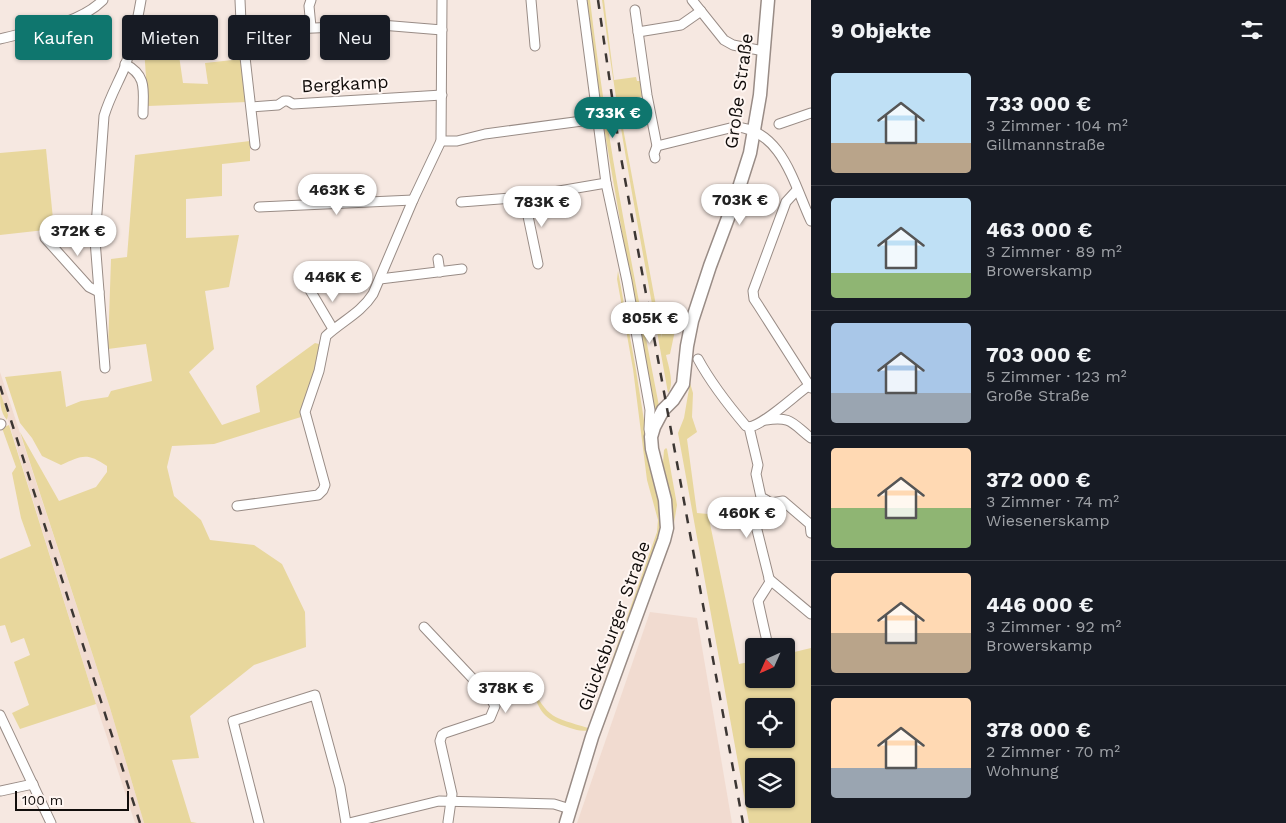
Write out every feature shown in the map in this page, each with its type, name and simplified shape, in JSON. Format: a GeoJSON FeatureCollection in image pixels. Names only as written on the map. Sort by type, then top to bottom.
{"type":"FeatureCollection","features":[{"type":"Feature","properties":{"kind":"main road","name":"Große Straße"},"geometry":{"type":"LineString","coordinates":[[651,437],[663,410],[673,400],[683,384],[692,321],[737,194],[754,133],[760,94],[768,0]]}},
{"type":"Feature","properties":{"kind":"main road","name":"Glücksburger Straße"},"geometry":{"type":"LineString","coordinates":[[566,823],[592,737],[664,540],[666,528],[665,500],[652,449],[651,437]]}},
{"type":"Feature","properties":{"kind":"street"},"geometry":{"type":"LineString","coordinates":[[0,39],[74,19],[103,0]]}},
{"type":"Feature","properties":{"kind":"street"},"geometry":{"type":"LineString","coordinates":[[105,368],[95,240],[104,116],[108,101],[125,64],[136,28],[140,0]]}},
{"type":"Feature","properties":{"kind":"street"},"geometry":{"type":"LineString","coordinates":[[240,0],[241,15]]}},
{"type":"Feature","properties":{"kind":"street"},"geometry":{"type":"LineString","coordinates":[[311,0],[309,6],[311,27],[381,25],[442,30]]}},
{"type":"Feature","properties":{"kind":"street"},"geometry":{"type":"LineString","coordinates":[[237,506],[318,495],[323,490],[325,485],[305,412],[319,370],[326,336],[358,313],[368,303],[441,141],[442,0]]}},
{"type":"Feature","properties":{"kind":"street"},"geometry":{"type":"LineString","coordinates":[[531,0],[535,46]]}},
{"type":"Feature","properties":{"kind":"street"},"geometry":{"type":"LineString","coordinates":[[582,0],[606,183],[624,267],[650,410],[649,429],[651,437]]}},
{"type":"Feature","properties":{"kind":"street"},"geometry":{"type":"LineString","coordinates":[[638,32],[681,25],[698,4],[724,40],[739,46],[764,51]]}},
{"type":"Feature","properties":{"kind":"street"},"geometry":{"type":"LineString","coordinates":[[635,10],[647,96],[658,146],[654,154],[655,158]]}},
{"type":"Feature","properties":{"kind":"street"},"geometry":{"type":"LineString","coordinates":[[246,60],[255,146]]}},
{"type":"Feature","properties":{"kind":"street"},"geometry":{"type":"LineString","coordinates":[[125,64],[140,74],[143,85],[143,114]]}},
{"type":"Feature","properties":{"kind":"street","name":"Bergkamp"},"geometry":{"type":"LineString","coordinates":[[252,107],[278,105],[284,101],[293,104],[442,95]]}},
{"type":"Feature","properties":{"kind":"street"},"geometry":{"type":"LineString","coordinates":[[778,124],[811,113]]}},
{"type":"Feature","properties":{"kind":"street"},"geometry":{"type":"LineString","coordinates":[[441,141],[597,119]]}},
{"type":"Feature","properties":{"kind":"street"},"geometry":{"type":"LineString","coordinates":[[658,146],[734,127],[745,128],[768,140],[782,155],[811,218]]}},
{"type":"Feature","properties":{"kind":"street"},"geometry":{"type":"LineString","coordinates":[[461,202],[524,197],[606,183]]}},
{"type":"Feature","properties":{"kind":"street"},"geometry":{"type":"LineString","coordinates":[[749,427],[764,420],[810,386],[754,299],[754,291],[786,202],[797,190]]}},
{"type":"Feature","properties":{"kind":"street"},"geometry":{"type":"LineString","coordinates":[[524,197],[538,264]]}},
{"type":"Feature","properties":{"kind":"street"},"geometry":{"type":"LineString","coordinates":[[259,207],[413,200]]}},
{"type":"Feature","properties":{"kind":"street"},"geometry":{"type":"LineString","coordinates":[[45,238],[89,287],[99,292]]}},
{"type":"Feature","properties":{"kind":"street"},"geometry":{"type":"LineString","coordinates":[[438,259],[440,272]]}},
{"type":"Feature","properties":{"kind":"street"},"geometry":{"type":"LineString","coordinates":[[380,279],[462,269]]}},
{"type":"Feature","properties":{"kind":"street"},"geometry":{"type":"LineString","coordinates":[[310,280],[308,285],[334,329]]}},
{"type":"Feature","properties":{"kind":"street"},"geometry":{"type":"LineString","coordinates":[[698,359],[705,373],[740,419],[749,427],[758,464],[756,474],[761,497],[771,503],[783,501],[810,524],[811,533]]}},
{"type":"Feature","properties":{"kind":"street"},"geometry":{"type":"LineString","coordinates":[[764,420],[788,419],[811,438]]}},
{"type":"Feature","properties":{"kind":"street"},"geometry":{"type":"LineString","coordinates":[[766,500],[754,518],[770,582],[758,601],[766,638]]}},
{"type":"Feature","properties":{"kind":"street"},"geometry":{"type":"LineString","coordinates":[[769,579],[811,614]]}},
{"type":"Feature","properties":{"kind":"street"},"geometry":{"type":"LineString","coordinates":[[424,627],[490,697],[495,706],[490,718],[445,733],[441,737],[440,741],[452,794],[448,822]]}},
{"type":"Feature","properties":{"kind":"street"},"geometry":{"type":"LineString","coordinates":[[259,823],[233,721],[315,695],[348,823],[439,801],[554,804],[570,809]]}},
{"type":"Feature","properties":{"kind":"street"},"geometry":{"type":"LineString","coordinates":[[0,716],[51,823]]}},
{"type":"Feature","properties":{"kind":"street"},"geometry":{"type":"LineString","coordinates":[[2,791],[33,784]]}},
{"type":"Feature","properties":{"kind":"shaded area"},"geometry":{"type":"Polygon","coordinates":[[[587,0],[590,0],[612,153],[659,406],[653,411],[603,122],[587,0]]]}},
{"type":"Feature","properties":{"kind":"shaded area"},"geometry":{"type":"Polygon","coordinates":[[[602,0],[604,0],[614,80],[636,77],[637,81],[642,81],[645,96],[618,101],[662,338],[661,322],[677,321],[670,354],[666,355],[671,380],[668,393],[624,148],[602,0]]]}},
{"type":"Feature","properties":{"kind":"shaded area"},"geometry":{"type":"Polygon","coordinates":[[[145,60],[180,60],[183,83],[208,84],[205,63],[242,60],[247,102],[148,106],[145,60]]]}},
{"type":"Feature","properties":{"kind":"shaded area"},"geometry":{"type":"Polygon","coordinates":[[[250,141],[250,161],[222,164],[222,196],[186,199],[186,238],[239,235],[229,287],[205,291],[214,349],[189,372],[222,425],[260,412],[256,386],[315,343],[323,345],[309,397],[301,417],[214,444],[172,446],[167,467],[174,496],[201,520],[210,540],[254,545],[282,564],[305,612],[306,647],[254,665],[190,716],[199,758],[172,760],[191,822],[197,823],[144,823],[110,708],[20,432],[59,501],[96,487],[107,472],[107,466],[89,457],[74,459],[61,465],[42,456],[32,438],[20,423],[5,377],[61,371],[66,407],[81,401],[108,397],[111,391],[152,381],[146,344],[108,349],[111,259],[127,257],[135,155],[250,141]]]}},
{"type":"Feature","properties":{"kind":"shaded area"},"geometry":{"type":"Polygon","coordinates":[[[46,149],[54,229],[0,235],[0,153],[46,149]]]}},
{"type":"Feature","properties":{"kind":"shaded area"},"geometry":{"type":"Polygon","coordinates":[[[618,271],[646,433],[661,506],[661,530],[589,730],[582,731],[561,725],[548,718],[540,708],[531,685],[547,711],[559,719],[588,728],[657,532],[658,520],[647,480],[633,369],[617,279],[618,271]]]}},
{"type":"Feature","properties":{"kind":"shaded area"},"geometry":{"type":"Polygon","coordinates":[[[0,372],[110,708],[144,823],[135,823],[96,704],[0,394],[0,372]]]}},
{"type":"Feature","properties":{"kind":"shaded area"},"geometry":{"type":"Polygon","coordinates":[[[690,383],[693,393],[692,417],[697,432],[687,439],[697,513],[708,514],[739,664],[745,663],[745,688],[795,688],[795,652],[811,648],[811,823],[749,823],[746,808],[795,808],[795,758],[745,758],[745,801],[678,433],[684,418],[690,383]]]}},
{"type":"Feature","properties":{"kind":"shaded area"},"geometry":{"type":"Polygon","coordinates":[[[0,392],[8,415],[7,420],[0,403],[0,392]]]}},
{"type":"Feature","properties":{"kind":"shaded area"},"geometry":{"type":"Polygon","coordinates":[[[9,425],[96,704],[20,729],[12,713],[29,705],[14,662],[30,655],[24,638],[11,643],[5,625],[0,626],[0,559],[31,546],[21,518],[12,473],[16,467],[2,428],[9,425]]]}},
{"type":"Feature","properties":{"kind":"shaded area"},"geometry":{"type":"Polygon","coordinates":[[[666,448],[677,505],[672,535],[648,604],[668,497],[663,463],[664,450],[666,448]]]}},
{"type":"Feature","properties":{"kind":"shaded area"},"geometry":{"type":"Polygon","coordinates":[[[650,612],[697,618],[732,823],[577,823],[650,612]]]}},
{"type":"Feature","properties":{"kind":"railway"},"geometry":{"type":"LineString","coordinates":[[598,0],[620,152],[743,823]]}},
{"type":"Feature","properties":{"kind":"railway"},"geometry":{"type":"LineString","coordinates":[[0,386],[140,823]]}}]}
